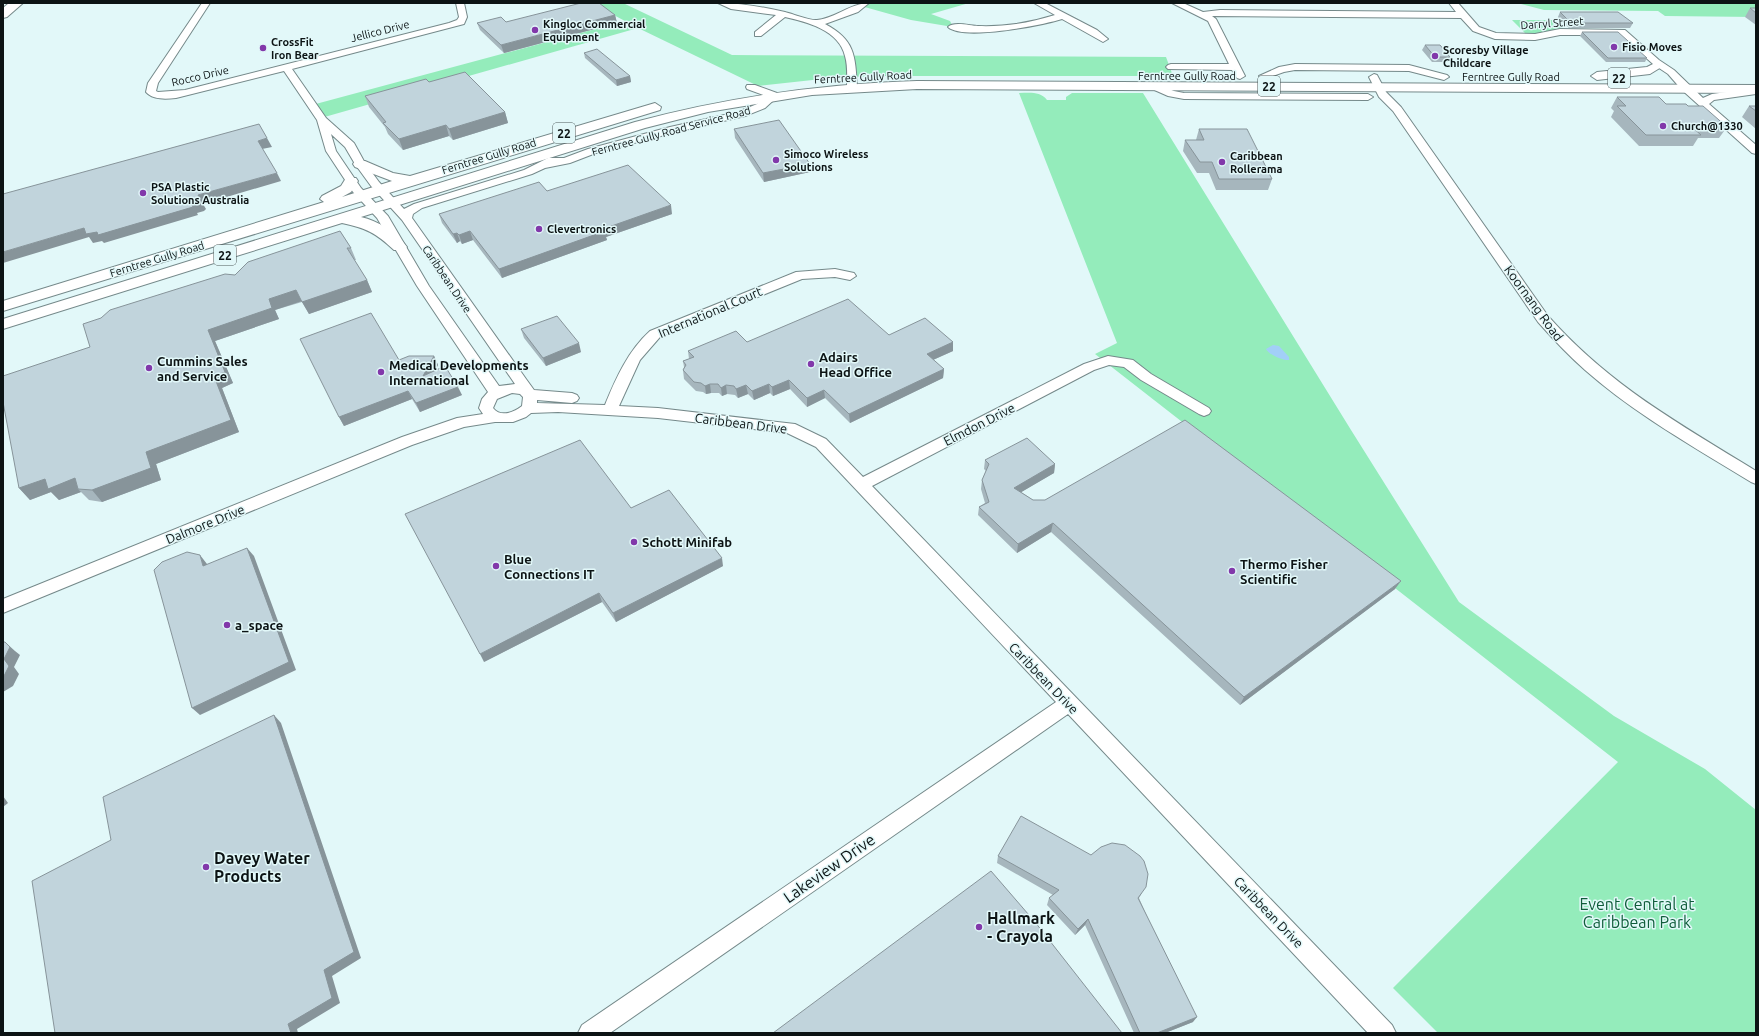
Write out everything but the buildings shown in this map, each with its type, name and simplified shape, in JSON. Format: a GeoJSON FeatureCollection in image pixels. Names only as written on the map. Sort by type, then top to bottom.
{"type":"FeatureCollection","features":[{"type":"Feature","properties":{"kind":"highway"},"geometry":{"type":"LineString","coordinates":[[3,14],[18,3]]}},
{"type":"Feature","properties":{"kind":"main road"},"geometry":{"type":"LineString","coordinates":[[1582,78],[1650,70],[1657,64]]}},
{"type":"Feature","properties":{"kind":"main road","name":"Ferntree Gully Road"},"geometry":{"type":"LineString","coordinates":[[3,324],[595,139],[774,89],[936,75],[1238,72],[1375,87],[1444,77],[1582,78],[1678,81],[1756,90]]}},
{"type":"Feature","properties":{"kind":"main road","name":"Ferntree Gully Road"},"geometry":{"type":"LineString","coordinates":[[787,82],[852,82],[917,85],[1375,87],[1756,78]]}},
{"type":"Feature","properties":{"kind":"main road","name":"Ferntree Gully Road"},"geometry":{"type":"LineString","coordinates":[[689,99],[751,87],[774,89]]}},
{"type":"Feature","properties":{"kind":"main road","name":"Ferntree Gully Road"},"geometry":{"type":"LineString","coordinates":[[3,306],[591,125],[666,104]]}},
{"type":"Feature","properties":{"kind":"main road"},"geometry":{"type":"LineString","coordinates":[[360,164],[390,177],[412,180]]}},
{"type":"Feature","properties":{"kind":"main road"},"geometry":{"type":"LineString","coordinates":[[290,218],[346,189],[351,181]]}},
{"type":"Feature","properties":{"kind":"main road"},"geometry":{"type":"LineString","coordinates":[[340,219],[362,221],[370,224],[385,232],[399,247]]}},
{"type":"Feature","properties":{"kind":"street","name":"Rocco Drive"},"geometry":{"type":"LineString","coordinates":[[206,3],[153,83],[151,92],[157,95],[179,94],[286,67]]}},
{"type":"Feature","properties":{"kind":"street","name":"Jellico Drive"},"geometry":{"type":"LineString","coordinates":[[286,67],[457,24],[461,22],[463,17],[460,3]]}},
{"type":"Feature","properties":{"kind":"street"},"geometry":{"type":"LineString","coordinates":[[722,3],[783,14],[816,24],[836,36],[846,46],[850,57],[852,82]]}},
{"type":"Feature","properties":{"kind":"street"},"geometry":{"type":"LineString","coordinates":[[816,24],[855,10],[865,3]]}},
{"type":"Feature","properties":{"kind":"street"},"geometry":{"type":"LineString","coordinates":[[1038,3],[1094,32],[1103,39]]}},
{"type":"Feature","properties":{"kind":"street"},"geometry":{"type":"LineString","coordinates":[[1452,3],[1462,14]]}},
{"type":"Feature","properties":{"kind":"street"},"geometry":{"type":"LineString","coordinates":[[1178,4],[1205,16],[1216,30],[1238,72]]}},
{"type":"Feature","properties":{"kind":"street"},"geometry":{"type":"LineString","coordinates":[[1205,16],[1230,13],[1462,14]]}},
{"type":"Feature","properties":{"kind":"street"},"geometry":{"type":"LineString","coordinates":[[758,34],[783,14]]}},
{"type":"Feature","properties":{"kind":"street","name":"Darryl Street"},"geometry":{"type":"LineString","coordinates":[[1462,14],[1476,29],[1485,34],[1499,37],[1530,37],[1560,32],[1622,32],[1657,64]]}},
{"type":"Feature","properties":{"kind":"street"},"geometry":{"type":"LineString","coordinates":[[953,27],[978,29],[1014,28],[1062,16]]}},
{"type":"Feature","properties":{"kind":"street"},"geometry":{"type":"LineString","coordinates":[[1657,64],[1756,151]]}},
{"type":"Feature","properties":{"kind":"street"},"geometry":{"type":"LineString","coordinates":[[286,67],[322,120]]}},
{"type":"Feature","properties":{"kind":"street"},"geometry":{"type":"LineString","coordinates":[[1171,67],[1238,72]]}},
{"type":"Feature","properties":{"kind":"street"},"geometry":{"type":"LineString","coordinates":[[1264,76],[1286,68],[1301,67],[1409,68],[1444,77]]}},
{"type":"Feature","properties":{"kind":"street"},"geometry":{"type":"LineString","coordinates":[[1153,86],[1172,94],[1184,96],[1341,97],[1375,87]]}},
{"type":"Feature","properties":{"kind":"street","name":"Koornang Road"},"geometry":{"type":"LineString","coordinates":[[1375,87],[1397,109],[1543,319],[1568,347],[1598,375],[1639,405],[1756,478]]}},
{"type":"Feature","properties":{"kind":"street","name":"Ferntree Gully Road Service Road"},"geometry":{"type":"LineString","coordinates":[[542,165],[566,161],[588,152],[674,129],[741,114],[761,106],[774,89]]}},
{"type":"Feature","properties":{"kind":"street"},"geometry":{"type":"LineString","coordinates":[[1704,104],[1706,100],[1712,97],[1756,90]]}},
{"type":"Feature","properties":{"kind":"street","name":"Caribbean Drive"},"geometry":{"type":"LineString","coordinates":[[322,120],[350,145],[360,164],[380,190],[406,218],[521,382],[528,398],[558,407],[612,407],[770,425],[802,432],[827,449],[1068,704],[1384,1033]]}},
{"type":"Feature","properties":{"kind":"street","name":"Caribbean Drive"},"geometry":{"type":"LineString","coordinates":[[322,120],[331,151],[362,196],[382,216],[423,286],[496,392]]}},
{"type":"Feature","properties":{"kind":"street","name":"Ferntree Gully Road Service Road"},"geometry":{"type":"LineString","coordinates":[[406,218],[407,212],[418,206],[504,179],[542,165],[595,139]]}},
{"type":"Feature","properties":{"kind":"street"},"geometry":{"type":"LineString","coordinates":[[466,179],[504,179]]}},
{"type":"Feature","properties":{"kind":"street","name":"International Court"},"geometry":{"type":"LineString","coordinates":[[612,407],[636,356],[644,344],[655,334],[800,275],[835,273],[850,276]]}},
{"type":"Feature","properties":{"kind":"street","name":"Elmdon Drive"},"geometry":{"type":"LineString","coordinates":[[861,485],[1096,364],[1108,360],[1128,363],[1146,377],[1204,411]]}},
{"type":"Feature","properties":{"kind":"street"},"geometry":{"type":"LineString","coordinates":[[512,388],[528,398],[523,412],[509,418],[495,418],[487,412],[486,404],[496,392],[512,388]]}},
{"type":"Feature","properties":{"kind":"street","name":"Dalmore Drive"},"geometry":{"type":"LineString","coordinates":[[407,441],[448,420],[486,404]]}},
{"type":"Feature","properties":{"kind":"street","name":"Dalmore Drive"},"geometry":{"type":"LineString","coordinates":[[3,606],[407,441],[462,422],[495,418]]}},
{"type":"Feature","properties":{"kind":"street","name":"Lakeview Drive"},"geometry":{"type":"LineString","coordinates":[[590,1033],[1068,704]]}},
{"type":"Feature","properties":{"kind":"green space"},"geometry":{"type":"Polygon","coordinates":[[[591,3],[623,3],[732,55],[1166,57],[1173,76],[874,76],[831,78],[758,86],[638,28],[321,118],[312,105],[625,21],[591,3]]]}},
{"type":"Feature","properties":{"kind":"green space"},"geometry":{"type":"Polygon","coordinates":[[[865,3],[969,3],[931,14],[950,21],[953,27],[911,20],[861,6],[865,3]]]}},
{"type":"Feature","properties":{"kind":"green space"},"geometry":{"type":"Polygon","coordinates":[[[1517,3],[1756,3],[1756,17],[1665,16],[1658,11],[1544,10],[1517,3]]]}},
{"type":"Feature","properties":{"kind":"green space"},"geometry":{"type":"Polygon","coordinates":[[[1512,20],[1554,20],[1567,32],[1529,37],[1512,20]]]}},
{"type":"Feature","properties":{"kind":"green space","name":"Event Central at Caribbean Park"},"geometry":{"type":"Polygon","coordinates":[[[1019,93],[1038,94],[1047,100],[1066,100],[1066,97],[1072,93],[1143,93],[1459,602],[1614,716],[1705,769],[1756,810],[1756,1033],[1438,1033],[1393,988],[1618,762],[1095,354],[1117,343],[1019,93]]]}},
{"type":"Feature","properties":{"kind":"water"},"geometry":{"type":"Polygon","coordinates":[[[1273,345],[1279,346],[1289,357],[1289,360],[1280,358],[1267,351],[1266,349],[1273,345]]]}},
{"type":"Feature","properties":{"kind":"place","name":"Kingloc Commercial Equipment"},"geometry":{"type":"Point","coordinates":[535,30]}},
{"type":"Feature","properties":{"kind":"place","name":"Fisio Moves"},"geometry":{"type":"Point","coordinates":[1614,47]}},
{"type":"Feature","properties":{"kind":"place","name":"CrossFit Iron Bear"},"geometry":{"type":"Point","coordinates":[263,48]}},
{"type":"Feature","properties":{"kind":"place","name":"Scoresby Village Childcare"},"geometry":{"type":"Point","coordinates":[1435,56]}},
{"type":"Feature","properties":{"kind":"place","name":"Church@1330"},"geometry":{"type":"Point","coordinates":[1663,126]}},
{"type":"Feature","properties":{"kind":"place","name":"Simoco Wireless Solutions"},"geometry":{"type":"Point","coordinates":[776,160]}},
{"type":"Feature","properties":{"kind":"place","name":"Caribbean Rollerama"},"geometry":{"type":"Point","coordinates":[1222,162]}},
{"type":"Feature","properties":{"kind":"place","name":"PSA Plastic Solutions Australia"},"geometry":{"type":"Point","coordinates":[143,193]}},
{"type":"Feature","properties":{"kind":"place","name":"Clevertronics"},"geometry":{"type":"Point","coordinates":[539,229]}},
{"type":"Feature","properties":{"kind":"place","name":"Adairs Head Office"},"geometry":{"type":"Point","coordinates":[811,364]}},
{"type":"Feature","properties":{"kind":"place","name":"Cummins Sales and Service"},"geometry":{"type":"Point","coordinates":[149,368]}},
{"type":"Feature","properties":{"kind":"place","name":"Medical Developments International"},"geometry":{"type":"Point","coordinates":[381,372]}},
{"type":"Feature","properties":{"kind":"place","name":"Schott Minifab"},"geometry":{"type":"Point","coordinates":[634,542]}},
{"type":"Feature","properties":{"kind":"place","name":"Blue Connections IT"},"geometry":{"type":"Point","coordinates":[496,566]}},
{"type":"Feature","properties":{"kind":"place","name":"Thermo Fisher Scientific"},"geometry":{"type":"Point","coordinates":[1232,571]}},
{"type":"Feature","properties":{"kind":"place","name":"a_space"},"geometry":{"type":"Point","coordinates":[227,625]}},
{"type":"Feature","properties":{"kind":"place","name":"Davey Water Products"},"geometry":{"type":"Point","coordinates":[206,867]}},
{"type":"Feature","properties":{"kind":"place","name":"Hallmark - Crayola"},"geometry":{"type":"Point","coordinates":[979,927]}}]}
